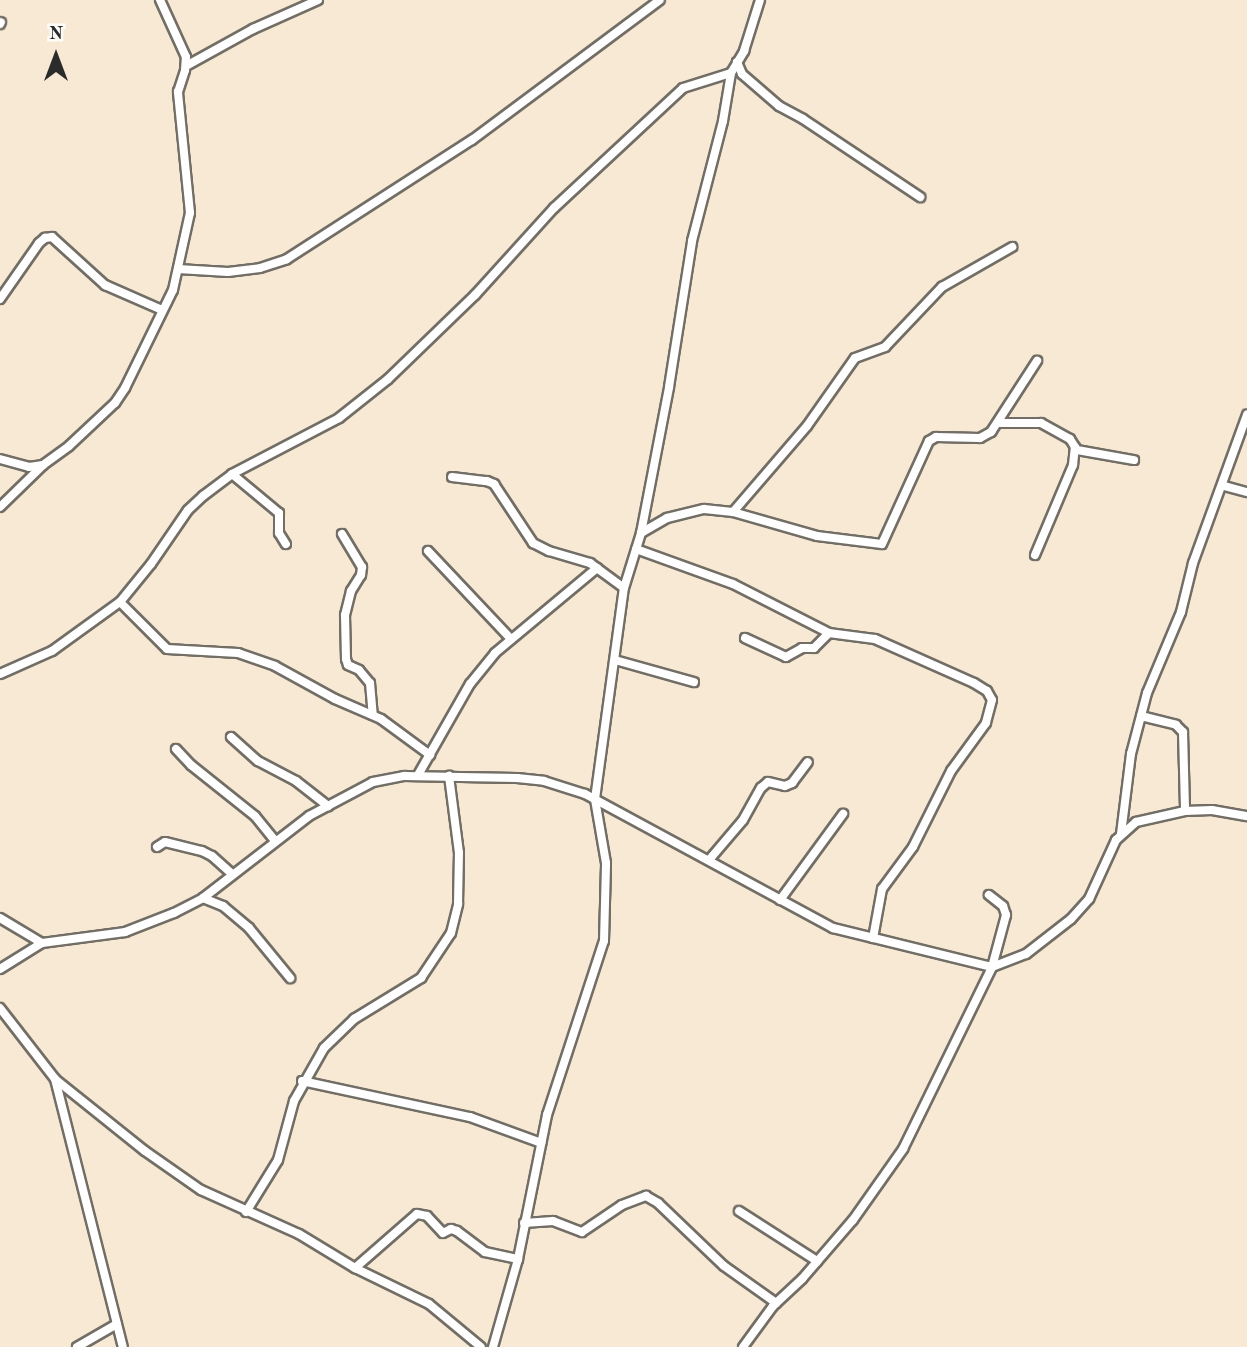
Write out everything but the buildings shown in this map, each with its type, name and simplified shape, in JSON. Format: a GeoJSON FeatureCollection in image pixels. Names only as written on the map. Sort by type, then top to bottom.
{"type":"FeatureCollection","features":[{"type":"Feature","properties":{"kind":"street"},"geometry":{"type":"LineString","coordinates":[[0,507],[43,465],[69,446],[115,403],[173,290],[190,213],[178,92],[186,57],[160,0]]}},
{"type":"Feature","properties":{"kind":"street"},"geometry":{"type":"LineString","coordinates":[[186,66],[253,29],[318,0]]}},
{"type":"Feature","properties":{"kind":"street"},"geometry":{"type":"LineString","coordinates":[[178,269],[228,272],[261,268],[288,258],[472,141],[660,0]]}},
{"type":"Feature","properties":{"kind":"street"},"geometry":{"type":"LineString","coordinates":[[493,1347],[518,1259],[547,1115],[604,940],[606,863],[595,799],[624,588],[641,533],[669,387],[692,241],[723,121],[731,73],[760,0]]}},
{"type":"Feature","properties":{"kind":"street"},"geometry":{"type":"LineString","coordinates":[[737,62],[743,74],[779,106],[920,197]]}},
{"type":"Feature","properties":{"kind":"street"},"geometry":{"type":"LineString","coordinates":[[0,674],[52,651],[120,602],[151,564],[188,510],[232,474],[339,418],[388,379],[475,295],[554,208],[683,88],[731,73]]}},
{"type":"Feature","properties":{"kind":"street"},"geometry":{"type":"LineString","coordinates":[[0,299],[39,243],[45,237],[52,237],[105,285],[162,310]]}},
{"type":"Feature","properties":{"kind":"street"},"geometry":{"type":"LineString","coordinates":[[733,512],[807,426],[855,358],[886,347],[942,287],[1012,247]]}},
{"type":"Feature","properties":{"kind":"street"},"geometry":{"type":"LineString","coordinates":[[641,533],[689,511],[733,512],[817,536],[877,545],[885,540],[898,502],[929,441],[936,437],[980,438],[991,432],[1037,361]]}},
{"type":"Feature","properties":{"kind":"street"},"geometry":{"type":"LineString","coordinates":[[0,970],[42,943],[125,932],[174,914],[203,898],[275,841],[328,806],[373,782],[418,775],[544,781],[595,799],[833,928],[992,967],[1026,954],[1071,919],[1089,899],[1121,834],[1126,787],[1141,716],[1157,667],[1181,612],[1207,524],[1224,486],[1247,415]]}},
{"type":"Feature","properties":{"kind":"street"},"geometry":{"type":"LineString","coordinates":[[998,423],[1041,423],[1070,439],[1075,447],[1073,465],[1035,555]]}},
{"type":"Feature","properties":{"kind":"street"},"geometry":{"type":"LineString","coordinates":[[1075,447],[1134,460]]}},
{"type":"Feature","properties":{"kind":"street"},"geometry":{"type":"LineString","coordinates":[[0,459],[29,467],[43,465]]}},
{"type":"Feature","properties":{"kind":"street"},"geometry":{"type":"LineString","coordinates":[[232,474],[279,513],[279,533],[286,544]]}},
{"type":"Feature","properties":{"kind":"street"},"geometry":{"type":"LineString","coordinates":[[452,477],[494,484],[533,543],[597,568],[624,588]]}},
{"type":"Feature","properties":{"kind":"street"},"geometry":{"type":"LineString","coordinates":[[1224,486],[1247,492]]}},
{"type":"Feature","properties":{"kind":"street"},"geometry":{"type":"LineString","coordinates":[[342,534],[362,567],[361,575],[351,591],[345,615],[346,659],[348,665],[359,670],[370,683],[373,715]]}},
{"type":"Feature","properties":{"kind":"street"},"geometry":{"type":"LineString","coordinates":[[636,549],[733,584],[829,633],[856,635],[901,649],[974,682],[987,691],[992,700],[986,723],[951,771],[914,847],[882,889],[873,938]]}},
{"type":"Feature","properties":{"kind":"street"},"geometry":{"type":"LineString","coordinates":[[428,551],[511,639]]}},
{"type":"Feature","properties":{"kind":"street"},"geometry":{"type":"LineString","coordinates":[[418,775],[470,684],[511,639],[597,568]]}},
{"type":"Feature","properties":{"kind":"street"},"geometry":{"type":"LineString","coordinates":[[120,602],[167,649],[238,653],[275,666],[401,731],[430,755]]}},
{"type":"Feature","properties":{"kind":"street"},"geometry":{"type":"LineString","coordinates":[[744,638],[786,657],[802,648],[814,648],[829,633]]}},
{"type":"Feature","properties":{"kind":"street"},"geometry":{"type":"LineString","coordinates":[[615,660],[694,682]]}},
{"type":"Feature","properties":{"kind":"street"},"geometry":{"type":"LineString","coordinates":[[1141,716],[1177,725],[1183,732],[1185,811]]}},
{"type":"Feature","properties":{"kind":"street"},"geometry":{"type":"LineString","coordinates":[[231,737],[258,761],[296,781],[328,806]]}},
{"type":"Feature","properties":{"kind":"street"},"geometry":{"type":"LineString","coordinates":[[176,750],[255,816],[275,841]]}},
{"type":"Feature","properties":{"kind":"street"},"geometry":{"type":"LineString","coordinates":[[709,860],[743,820],[761,788],[768,782],[785,786],[792,783],[808,762]]}},
{"type":"Feature","properties":{"kind":"street"},"geometry":{"type":"LineString","coordinates":[[246,1212],[278,1160],[288,1118],[302,1081],[324,1048],[346,1025],[421,978],[451,933],[458,904],[459,853],[449,776]]}},
{"type":"Feature","properties":{"kind":"street"},"geometry":{"type":"LineString","coordinates":[[1121,834],[1136,822],[1185,811],[1212,810],[1247,816]]}},
{"type":"Feature","properties":{"kind":"street"},"geometry":{"type":"LineString","coordinates":[[780,900],[843,814]]}},
{"type":"Feature","properties":{"kind":"street"},"geometry":{"type":"LineString","coordinates":[[157,847],[164,842],[202,851],[212,856],[232,874]]}},
{"type":"Feature","properties":{"kind":"street"},"geometry":{"type":"LineString","coordinates":[[743,1347],[776,1303],[866,1204],[903,1149],[992,967],[1006,915],[1003,906],[989,895]]}},
{"type":"Feature","properties":{"kind":"street"},"geometry":{"type":"LineString","coordinates":[[203,898],[223,906],[249,928],[289,978]]}},
{"type":"Feature","properties":{"kind":"street"},"geometry":{"type":"LineString","coordinates":[[0,918],[42,943]]}},
{"type":"Feature","properties":{"kind":"street"},"geometry":{"type":"LineString","coordinates":[[0,1008],[55,1079],[145,1151],[201,1190],[299,1234],[355,1268],[429,1304],[481,1347]]}},
{"type":"Feature","properties":{"kind":"street"},"geometry":{"type":"LineString","coordinates":[[55,1079],[123,1347]]}},
{"type":"Feature","properties":{"kind":"street"},"geometry":{"type":"LineString","coordinates":[[302,1081],[470,1117],[541,1143]]}},
{"type":"Feature","properties":{"kind":"street"},"geometry":{"type":"LineString","coordinates":[[524,1223],[552,1221],[583,1232],[622,1205],[646,1196],[658,1203],[724,1266],[776,1303]]}},
{"type":"Feature","properties":{"kind":"street"},"geometry":{"type":"LineString","coordinates":[[739,1211],[817,1261]]}},
{"type":"Feature","properties":{"kind":"street"},"geometry":{"type":"LineString","coordinates":[[355,1268],[417,1214],[427,1216],[443,1233],[451,1229],[457,1231],[485,1252],[518,1259]]}},
{"type":"Feature","properties":{"kind":"street"},"geometry":{"type":"LineString","coordinates":[[77,1347],[117,1324]]}}]}
